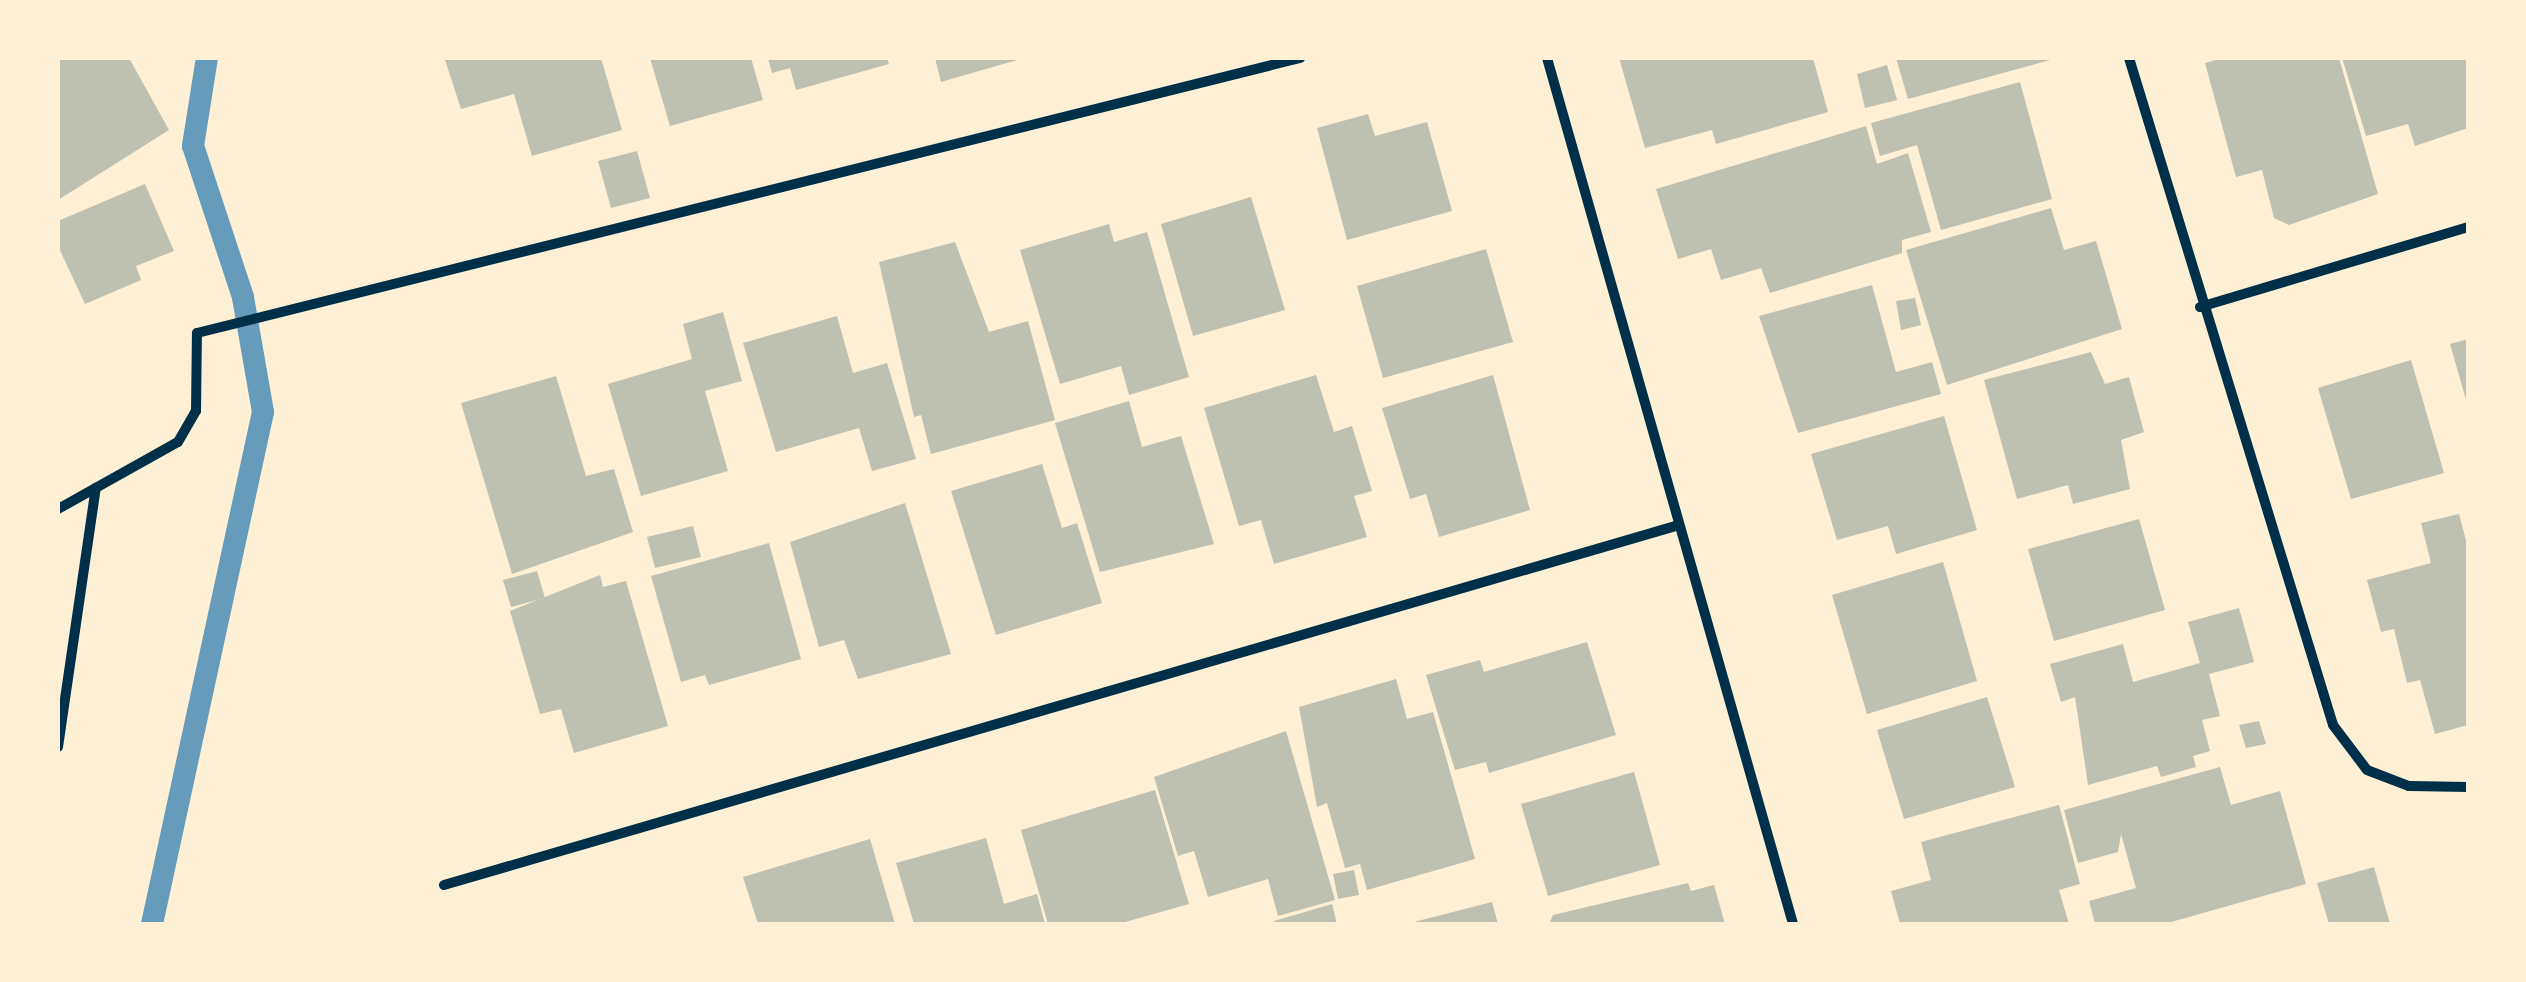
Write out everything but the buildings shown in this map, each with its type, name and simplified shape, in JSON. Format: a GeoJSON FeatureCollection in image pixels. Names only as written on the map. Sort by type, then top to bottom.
{"type":"FeatureCollection","features":[{"type":"Feature","properties":{"kind":"street"},"geometry":{"type":"LineString","coordinates":[[58,509],[178,442],[196,411],[198,333],[1300,58]]}},
{"type":"Feature","properties":{"kind":"street"},"geometry":{"type":"LineString","coordinates":[[1547,58],[1793,924]]}},
{"type":"Feature","properties":{"kind":"street"},"geometry":{"type":"LineString","coordinates":[[2129,58],[2200,307],[2333,726],[2366,770],[2409,786],[2468,787]]}},
{"type":"Feature","properties":{"kind":"street"},"geometry":{"type":"LineString","coordinates":[[2200,307],[2468,228]]}},
{"type":"Feature","properties":{"kind":"street"},"geometry":{"type":"LineString","coordinates":[[58,746],[96,488]]}},
{"type":"Feature","properties":{"kind":"street"},"geometry":{"type":"LineString","coordinates":[[444,884],[1679,525]]}},
{"type":"Feature","properties":{"kind":"waterway"},"geometry":{"type":"LineString","coordinates":[[152,924],[263,412],[243,297],[193,146],[207,58]]}}]}
